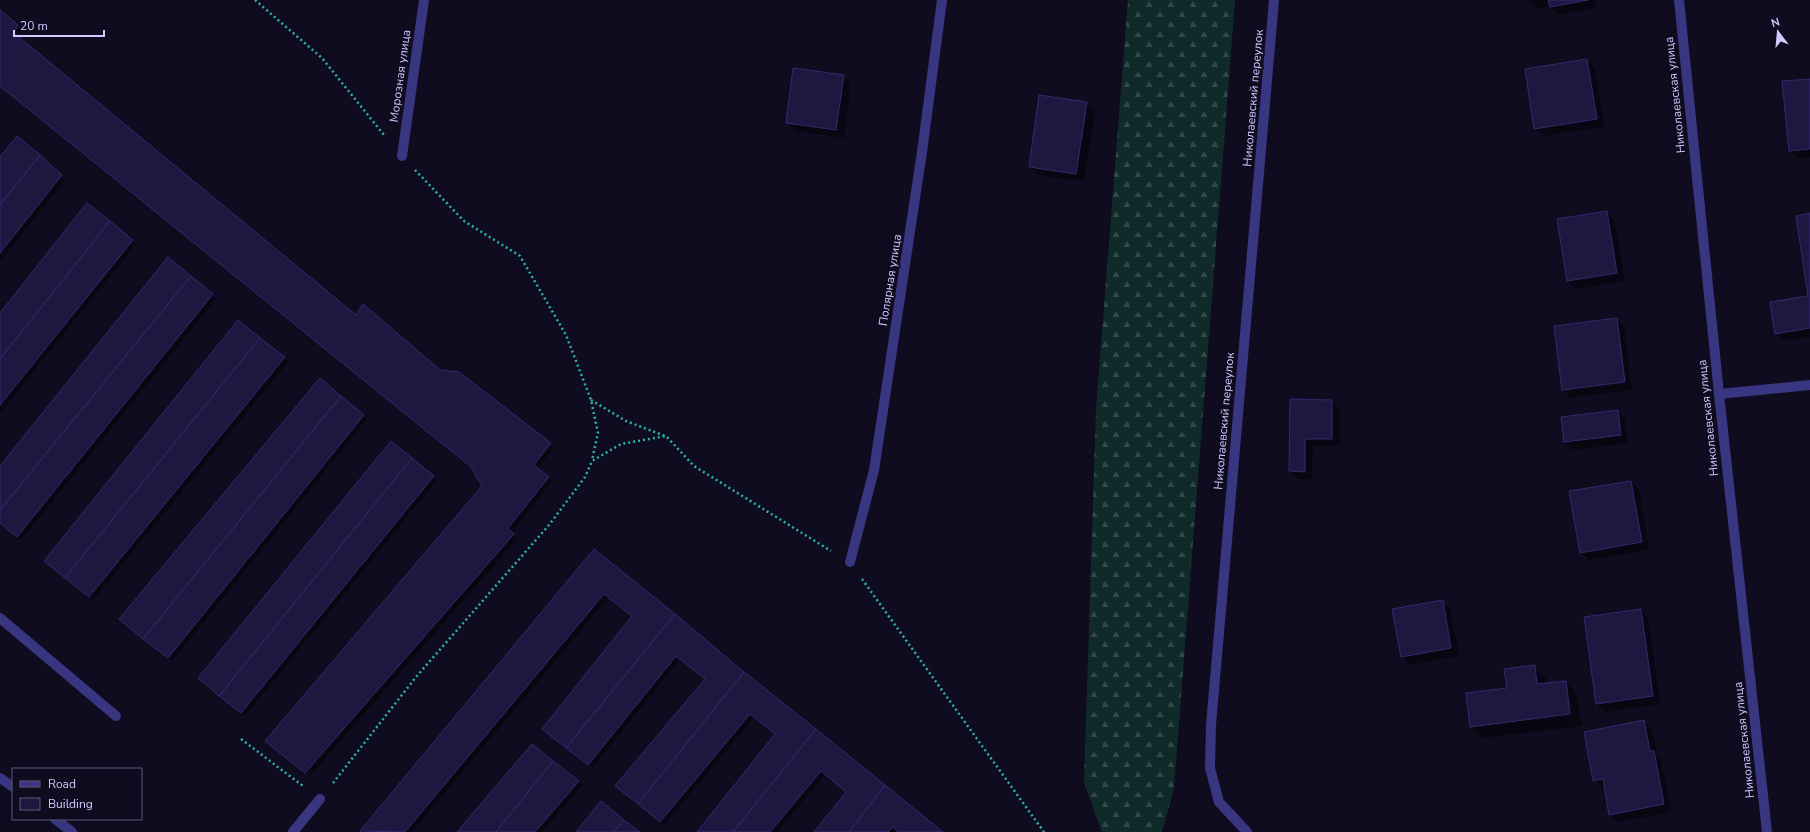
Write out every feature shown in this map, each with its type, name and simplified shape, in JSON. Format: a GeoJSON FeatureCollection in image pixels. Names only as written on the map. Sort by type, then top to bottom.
{"type":"FeatureCollection","features":[{"type":"Feature","properties":{"kind":"street","name":"Морозная улица"},"geometry":{"type":"LineString","coordinates":[[402,156],[424,0]]}},
{"type":"Feature","properties":{"kind":"street","name":"Полярная улица"},"geometry":{"type":"LineString","coordinates":[[850,562],[874,470],[922,152],[942,0]]}},
{"type":"Feature","properties":{"kind":"street","name":"Николаевский переулок"},"geometry":{"type":"LineString","coordinates":[[1247,832],[1219,802],[1210,768],[1211,725],[1274,0]]}},
{"type":"Feature","properties":{"kind":"street","name":"Николаевская улица"},"geometry":{"type":"LineString","coordinates":[[1679,0],[1719,394],[1767,832]]}},
{"type":"Feature","properties":{"kind":"street"},"geometry":{"type":"LineString","coordinates":[[1719,394],[1810,385]]}},
{"type":"Feature","properties":{"kind":"street"},"geometry":{"type":"LineString","coordinates":[[0,618],[116,716]]}},
{"type":"Feature","properties":{"kind":"street"},"geometry":{"type":"LineString","coordinates":[[0,778],[12,786]]}},
{"type":"Feature","properties":{"kind":"street"},"geometry":{"type":"LineString","coordinates":[[293,832],[320,798]]}},
{"type":"Feature","properties":{"kind":"street"},"geometry":{"type":"LineString","coordinates":[[56,820],[72,832]]}},
{"type":"Feature","properties":{"kind":"path"},"geometry":{"type":"LineString","coordinates":[[241,739],[320,798],[416,678],[549,525],[585,477],[592,461],[598,432],[591,400],[566,335],[520,256],[464,221],[402,156],[322,58],[255,0]]}},
{"type":"Feature","properties":{"kind":"path"},"geometry":{"type":"LineString","coordinates":[[591,400],[626,421],[666,436],[694,466],[850,562],[1044,832]]}},
{"type":"Feature","properties":{"kind":"path"},"geometry":{"type":"LineString","coordinates":[[592,461],[621,444],[666,436]]}},
{"type":"Feature","properties":{"kind":"green space"},"geometry":{"type":"Polygon","coordinates":[[[1128,0],[1235,0],[1174,788],[1162,832],[1102,832],[1084,782],[1096,409],[1128,0]]]}},
{"type":"Feature","properties":{"kind":"building"},"geometry":{"type":"Polygon","coordinates":[[[1548,0],[1588,0],[1550,7],[1548,0]]]}},
{"type":"Feature","properties":{"kind":"building"},"geometry":{"type":"Polygon","coordinates":[[[0,10],[18,25],[14,33],[356,315],[363,304],[440,370],[459,372],[551,443],[534,465],[549,477],[508,528],[514,534],[305,773],[265,741],[482,486],[471,467],[0,86],[0,10]]]}},
{"type":"Feature","properties":{"kind":"building"},"geometry":{"type":"Polygon","coordinates":[[[1587,59],[1597,119],[1534,129],[1525,69],[1587,59]]]}},
{"type":"Feature","properties":{"kind":"building"},"geometry":{"type":"Polygon","coordinates":[[[793,68],[844,75],[836,130],[786,123],[793,68]]]}},
{"type":"Feature","properties":{"kind":"building"},"geometry":{"type":"Polygon","coordinates":[[[1810,79],[1810,149],[1789,151],[1782,81],[1810,79]]]}},
{"type":"Feature","properties":{"kind":"building"},"geometry":{"type":"Polygon","coordinates":[[[1039,95],[1087,102],[1076,174],[1029,167],[1039,95]]]}},
{"type":"Feature","properties":{"kind":"building"},"geometry":{"type":"Polygon","coordinates":[[[17,136],[40,155],[0,205],[0,157],[17,136]]]}},
{"type":"Feature","properties":{"kind":"building"},"geometry":{"type":"Polygon","coordinates":[[[40,155],[62,175],[0,253],[0,205],[40,155]]]}},
{"type":"Feature","properties":{"kind":"building"},"geometry":{"type":"Polygon","coordinates":[[[87,203],[110,221],[0,359],[0,313],[87,203]]]}},
{"type":"Feature","properties":{"kind":"building"},"geometry":{"type":"Polygon","coordinates":[[[1607,211],[1617,273],[1567,281],[1557,219],[1607,211]]]}},
{"type":"Feature","properties":{"kind":"building"},"geometry":{"type":"Polygon","coordinates":[[[1810,213],[1810,328],[1775,334],[1770,302],[1808,296],[1796,216],[1810,213]]]}},
{"type":"Feature","properties":{"kind":"building"},"geometry":{"type":"Polygon","coordinates":[[[110,221],[133,240],[0,405],[0,359],[110,221]]]}},
{"type":"Feature","properties":{"kind":"building"},"geometry":{"type":"Polygon","coordinates":[[[168,257],[191,276],[0,510],[0,466],[168,257]]]}},
{"type":"Feature","properties":{"kind":"building"},"geometry":{"type":"Polygon","coordinates":[[[191,276],[213,294],[17,537],[0,523],[0,510],[191,276]]]}},
{"type":"Feature","properties":{"kind":"building"},"geometry":{"type":"Polygon","coordinates":[[[1617,318],[1625,382],[1562,390],[1554,326],[1617,318]]]}},
{"type":"Feature","properties":{"kind":"building"},"geometry":{"type":"Polygon","coordinates":[[[238,320],[260,338],[65,578],[44,561],[238,320]]]}},
{"type":"Feature","properties":{"kind":"building"},"geometry":{"type":"Polygon","coordinates":[[[260,338],[285,357],[89,597],[65,578],[260,338]]]}},
{"type":"Feature","properties":{"kind":"building"},"geometry":{"type":"Polygon","coordinates":[[[320,378],[341,396],[143,639],[119,619],[320,378]]]}},
{"type":"Feature","properties":{"kind":"building"},"geometry":{"type":"Polygon","coordinates":[[[341,396],[364,415],[168,658],[143,639],[341,396]]]}},
{"type":"Feature","properties":{"kind":"building"},"geometry":{"type":"Polygon","coordinates":[[[1290,399],[1332,400],[1332,439],[1305,439],[1305,472],[1289,471],[1290,399]]]}},
{"type":"Feature","properties":{"kind":"building"},"geometry":{"type":"Polygon","coordinates":[[[1618,410],[1621,435],[1564,442],[1561,417],[1618,410]]]}},
{"type":"Feature","properties":{"kind":"building"},"geometry":{"type":"Polygon","coordinates":[[[391,441],[412,458],[219,696],[198,678],[391,441]]]}},
{"type":"Feature","properties":{"kind":"building"},"geometry":{"type":"Polygon","coordinates":[[[412,458],[434,476],[241,713],[219,696],[412,458]]]}},
{"type":"Feature","properties":{"kind":"building"},"geometry":{"type":"Polygon","coordinates":[[[1631,481],[1642,542],[1580,553],[1569,491],[1631,481]]]}},
{"type":"Feature","properties":{"kind":"building"},"geometry":{"type":"Polygon","coordinates":[[[594,549],[675,614],[566,748],[542,729],[632,616],[604,594],[405,832],[360,831],[594,549]]]}},
{"type":"Feature","properties":{"kind":"building"},"geometry":{"type":"Polygon","coordinates":[[[1443,600],[1451,648],[1401,657],[1392,609],[1443,600]]]}},
{"type":"Feature","properties":{"kind":"building"},"geometry":{"type":"Polygon","coordinates":[[[1641,609],[1653,696],[1596,704],[1584,617],[1641,609]]]}},
{"type":"Feature","properties":{"kind":"building"},"geometry":{"type":"Polygon","coordinates":[[[675,614],[744,672],[638,804],[615,786],[705,679],[676,656],[588,765],[566,748],[675,614]]]}},
{"type":"Feature","properties":{"kind":"building"},"geometry":{"type":"Polygon","coordinates":[[[1535,665],[1537,684],[1566,681],[1570,714],[1470,727],[1466,693],[1507,688],[1504,669],[1535,665]]]}},
{"type":"Feature","properties":{"kind":"building"},"geometry":{"type":"Polygon","coordinates":[[[744,672],[816,729],[733,832],[697,832],[775,734],[750,714],[660,822],[638,804],[744,672]]]}},
{"type":"Feature","properties":{"kind":"building"},"geometry":{"type":"Polygon","coordinates":[[[1644,720],[1650,751],[1654,751],[1664,804],[1609,815],[1603,779],[1593,781],[1584,732],[1644,720]]]}},
{"type":"Feature","properties":{"kind":"building"},"geometry":{"type":"Polygon","coordinates":[[[816,729],[885,785],[849,832],[814,832],[846,792],[821,771],[770,832],[733,832],[816,729]]]}},
{"type":"Feature","properties":{"kind":"building"},"geometry":{"type":"Polygon","coordinates":[[[532,744],[553,761],[496,832],[457,832],[532,744]]]}},
{"type":"Feature","properties":{"kind":"building"},"geometry":{"type":"Polygon","coordinates":[[[553,761],[579,781],[535,832],[496,832],[553,761]]]}},
{"type":"Feature","properties":{"kind":"building"},"geometry":{"type":"Polygon","coordinates":[[[885,785],[943,832],[898,832],[893,827],[888,832],[849,832],[885,785]]]}},
{"type":"Feature","properties":{"kind":"building"},"geometry":{"type":"Polygon","coordinates":[[[601,801],[624,820],[614,832],[576,832],[601,801]]]}},
{"type":"Feature","properties":{"kind":"building"},"geometry":{"type":"Polygon","coordinates":[[[624,820],[640,832],[614,832],[624,820]]]}}]}
